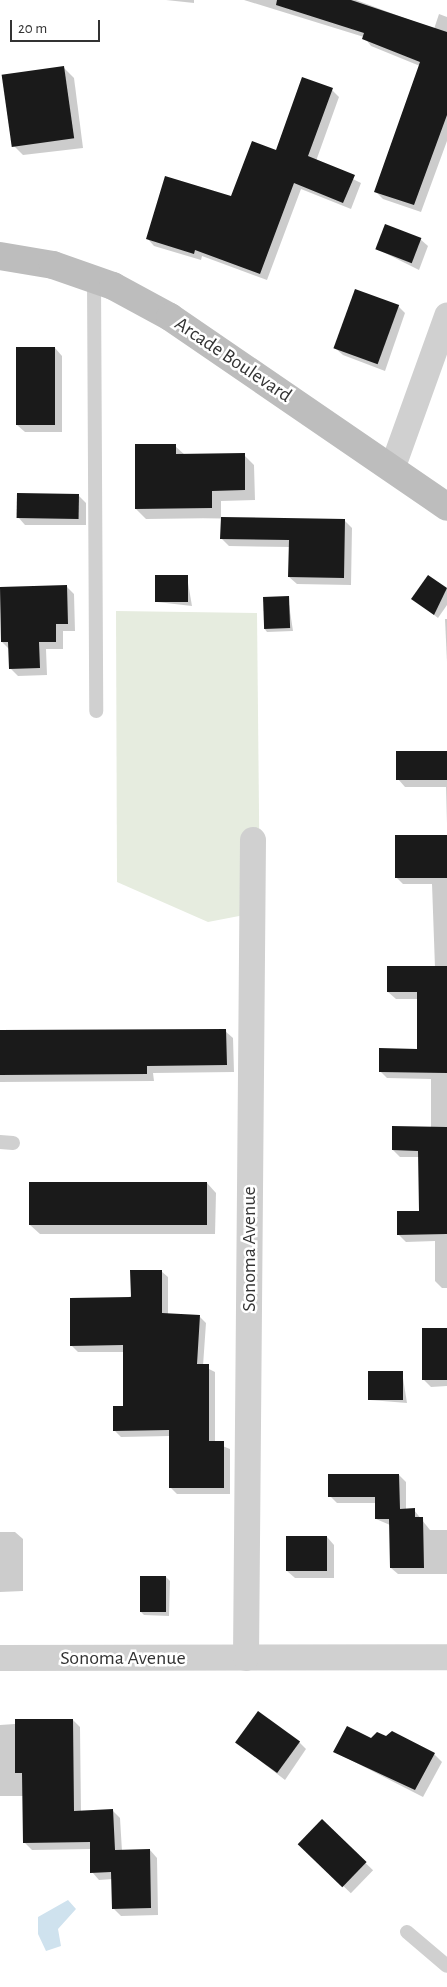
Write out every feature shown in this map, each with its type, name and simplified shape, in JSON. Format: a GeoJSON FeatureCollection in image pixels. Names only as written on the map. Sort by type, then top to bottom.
{"type":"FeatureCollection","features":[{"type":"Feature","properties":{"kind":"street","name":"Arcade Boulevard"},"geometry":{"type":"LineString","coordinates":[[0,256],[53,265],[94,280],[170,317],[447,507]]}},
{"type":"Feature","properties":{"kind":"street"},"geometry":{"type":"LineString","coordinates":[[392,469],[447,316]]}},
{"type":"Feature","properties":{"kind":"street","name":"Sonoma Avenue"},"geometry":{"type":"LineString","coordinates":[[246,1658],[253,840]]}},
{"type":"Feature","properties":{"kind":"street","name":"Sonoma Avenue"},"geometry":{"type":"LineString","coordinates":[[0,1658],[447,1657]]}},
{"type":"Feature","properties":{"kind":"lane"},"geometry":{"type":"LineString","coordinates":[[94,280],[96,711]]}},
{"type":"Feature","properties":{"kind":"lane"},"geometry":{"type":"LineString","coordinates":[[407,1932],[447,1966]]}},
{"type":"Feature","properties":{"kind":"shaded area"},"geometry":{"type":"Polygon","coordinates":[[[116,611],[257,613],[260,912],[208,922],[117,882],[116,611]]]}},
{"type":"Feature","properties":{"kind":"water"},"geometry":{"type":"Polygon","coordinates":[[[68,1900],[76,1909],[58,1929],[61,1946],[46,1951],[38,1934],[38,1917],[68,1900]]]}},
{"type":"Feature","properties":{"kind":"building"},"geometry":{"type":"Polygon","coordinates":[[[277,0],[351,0],[447,32],[447,115],[414,205],[374,192],[420,62],[362,39],[364,33],[276,5],[277,0]]]}},
{"type":"Feature","properties":{"kind":"building"},"geometry":{"type":"Polygon","coordinates":[[[64,66],[74,138],[12,147],[2,75],[64,66]]]}},
{"type":"Feature","properties":{"kind":"building"},"geometry":{"type":"Polygon","coordinates":[[[302,77],[333,88],[308,156],[355,175],[343,203],[294,183],[260,274],[195,250],[194,254],[146,239],[165,176],[231,196],[252,141],[276,150],[302,77]]]}},
{"type":"Feature","properties":{"kind":"building"},"geometry":{"type":"Polygon","coordinates":[[[385,224],[421,238],[412,263],[375,249],[385,224]]]}},
{"type":"Feature","properties":{"kind":"building"},"geometry":{"type":"Polygon","coordinates":[[[355,289],[399,305],[378,364],[333,348],[355,289]]]}},
{"type":"Feature","properties":{"kind":"building"},"geometry":{"type":"Polygon","coordinates":[[[16,347],[55,347],[55,425],[16,425],[16,347]]]}},
{"type":"Feature","properties":{"kind":"building"},"geometry":{"type":"Polygon","coordinates":[[[135,444],[176,444],[176,454],[245,453],[245,490],[212,491],[212,508],[135,509],[135,444]]]}},
{"type":"Feature","properties":{"kind":"building"},"geometry":{"type":"Polygon","coordinates":[[[17,493],[79,494],[79,519],[17,518],[17,493]]]}},
{"type":"Feature","properties":{"kind":"building"},"geometry":{"type":"Polygon","coordinates":[[[221,517],[345,519],[344,578],[288,577],[289,540],[220,539],[221,517]]]}},
{"type":"Feature","properties":{"kind":"building"},"geometry":{"type":"Polygon","coordinates":[[[155,575],[188,575],[188,602],[155,602],[155,575]]]}},
{"type":"Feature","properties":{"kind":"building"},"geometry":{"type":"Polygon","coordinates":[[[428,575],[447,588],[434,615],[411,599],[428,575]]]}},
{"type":"Feature","properties":{"kind":"building"},"geometry":{"type":"Polygon","coordinates":[[[67,585],[68,624],[56,624],[56,642],[39,642],[40,668],[9,669],[8,642],[1,642],[0,587],[67,585]]]}},
{"type":"Feature","properties":{"kind":"building"},"geometry":{"type":"Polygon","coordinates":[[[289,596],[290,628],[264,629],[263,597],[289,596]]]}},
{"type":"Feature","properties":{"kind":"building"},"geometry":{"type":"Polygon","coordinates":[[[396,751],[447,751],[447,780],[396,780],[396,751]]]}},
{"type":"Feature","properties":{"kind":"building"},"geometry":{"type":"Polygon","coordinates":[[[395,835],[447,835],[447,878],[395,878],[395,835]]]}},
{"type":"Feature","properties":{"kind":"building"},"geometry":{"type":"Polygon","coordinates":[[[387,966],[447,966],[447,1073],[379,1072],[379,1048],[417,1049],[417,992],[387,992],[387,966]]]}},
{"type":"Feature","properties":{"kind":"building"},"geometry":{"type":"Polygon","coordinates":[[[226,1029],[227,1065],[147,1066],[147,1074],[0,1075],[0,1030],[226,1029]]]}},
{"type":"Feature","properties":{"kind":"building"},"geometry":{"type":"Polygon","coordinates":[[[392,1126],[447,1127],[447,1234],[397,1235],[397,1211],[419,1211],[418,1151],[392,1150],[392,1126]]]}},
{"type":"Feature","properties":{"kind":"building"},"geometry":{"type":"Polygon","coordinates":[[[29,1182],[207,1182],[207,1225],[29,1225],[29,1182]]]}},
{"type":"Feature","properties":{"kind":"building"},"geometry":{"type":"Polygon","coordinates":[[[130,1270],[162,1270],[162,1313],[200,1315],[197,1364],[209,1364],[209,1441],[224,1441],[224,1488],[169,1488],[169,1430],[113,1431],[113,1406],[123,1406],[123,1345],[70,1346],[70,1298],[131,1297],[130,1270]]]}},
{"type":"Feature","properties":{"kind":"building"},"geometry":{"type":"Polygon","coordinates":[[[422,1328],[447,1328],[447,1380],[422,1380],[422,1328]]]}},
{"type":"Feature","properties":{"kind":"building"},"geometry":{"type":"Polygon","coordinates":[[[368,1371],[403,1371],[403,1400],[368,1400],[368,1371]]]}},
{"type":"Feature","properties":{"kind":"building"},"geometry":{"type":"Polygon","coordinates":[[[328,1474],[399,1474],[400,1509],[415,1508],[415,1517],[423,1517],[424,1568],[390,1568],[389,1519],[375,1519],[375,1497],[328,1497],[328,1474]]]}},
{"type":"Feature","properties":{"kind":"building"},"geometry":{"type":"Polygon","coordinates":[[[286,1536],[327,1536],[327,1571],[286,1571],[286,1536]]]}},
{"type":"Feature","properties":{"kind":"building"},"geometry":{"type":"Polygon","coordinates":[[[140,1576],[166,1576],[166,1612],[140,1612],[140,1576]]]}},
{"type":"Feature","properties":{"kind":"building"},"geometry":{"type":"Polygon","coordinates":[[[258,1711],[300,1742],[277,1773],[235,1743],[258,1711]]]}},
{"type":"Feature","properties":{"kind":"building"},"geometry":{"type":"Polygon","coordinates":[[[15,1719],[73,1719],[74,1811],[113,1809],[115,1850],[150,1849],[151,1908],[112,1909],[111,1872],[90,1873],[90,1842],[23,1843],[22,1773],[15,1773],[15,1719]]]}},
{"type":"Feature","properties":{"kind":"building"},"geometry":{"type":"Polygon","coordinates":[[[347,1726],[371,1738],[377,1732],[386,1736],[392,1731],[435,1753],[415,1790],[333,1752],[347,1726]]]}},
{"type":"Feature","properties":{"kind":"building"},"geometry":{"type":"Polygon","coordinates":[[[322,1819],[367,1862],[342,1887],[298,1844],[322,1819]]]}}]}
